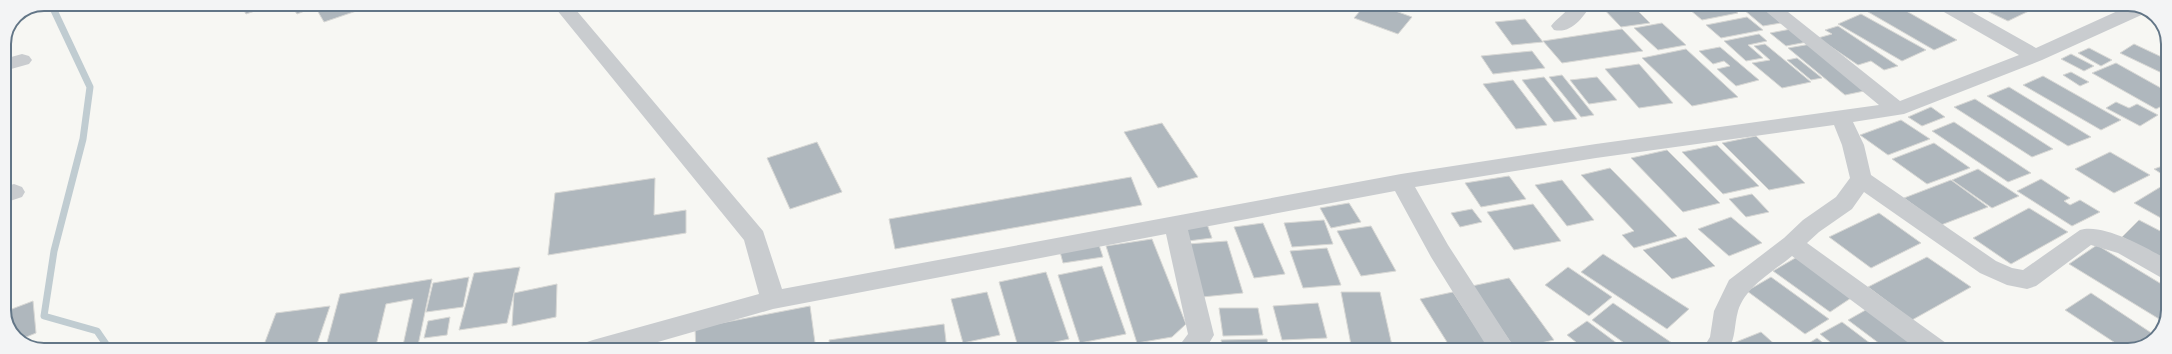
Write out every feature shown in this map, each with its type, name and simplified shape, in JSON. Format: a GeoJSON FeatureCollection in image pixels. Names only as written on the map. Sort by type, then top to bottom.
{"type":"FeatureCollection","features":[{"type":"Feature","properties":{"kind":"street"},"geometry":{"type":"LineString","coordinates":[[567,11],[755,237],[773,300]]}},
{"type":"Feature","properties":{"kind":"street"},"geometry":{"type":"LineString","coordinates":[[1561,26],[1571,19],[1577,11]]}},
{"type":"Feature","properties":{"kind":"street"},"geometry":{"type":"LineString","coordinates":[[1775,11],[1896,109]]}},
{"type":"Feature","properties":{"kind":"street"},"geometry":{"type":"LineString","coordinates":[[1956,11],[2035,56]]}},
{"type":"Feature","properties":{"kind":"street"},"geometry":{"type":"LineString","coordinates":[[618,343],[773,300],[1401,182],[1596,151],[1896,109],[2035,56],[2134,11]]}},
{"type":"Feature","properties":{"kind":"street"},"geometry":{"type":"LineString","coordinates":[[1841,117],[1855,152],[1861,179],[1988,267],[2006,276],[2027,280],[2039,273],[2088,236],[2126,247],[2161,267]]}},
{"type":"Feature","properties":{"kind":"street"},"geometry":{"type":"LineString","coordinates":[[1719,343],[1722,338],[1726,311],[1738,286],[1792,244],[1811,226],[1844,203],[1861,179]]}},
{"type":"Feature","properties":{"kind":"street"},"geometry":{"type":"LineString","coordinates":[[1401,182],[1439,251],[1498,343]]}},
{"type":"Feature","properties":{"kind":"street"},"geometry":{"type":"LineString","coordinates":[[1175,224],[1201,335],[1196,343]]}},
{"type":"Feature","properties":{"kind":"street"},"geometry":{"type":"LineString","coordinates":[[1792,244],[1927,343]]}},
{"type":"Feature","properties":{"kind":"building"},"geometry":{"type":"Polygon","coordinates":[[[244,11],[255,11],[246,14],[244,11]]]}},
{"type":"Feature","properties":{"kind":"building"},"geometry":{"type":"Polygon","coordinates":[[[295,11],[305,11],[297,14],[295,11]]]}},
{"type":"Feature","properties":{"kind":"building"},"geometry":{"type":"Polygon","coordinates":[[[318,11],[356,11],[324,22],[318,11]]]}},
{"type":"Feature","properties":{"kind":"building"},"geometry":{"type":"Polygon","coordinates":[[[1360,11],[1395,11],[1412,17],[1398,34],[1354,18],[1360,11]]]}},
{"type":"Feature","properties":{"kind":"building"},"geometry":{"type":"Polygon","coordinates":[[[1606,11],[1638,11],[1650,23],[1621,27],[1606,11]]]}},
{"type":"Feature","properties":{"kind":"building"},"geometry":{"type":"Polygon","coordinates":[[[1691,11],[1736,11],[1738,13],[1702,20],[1691,11]]]}},
{"type":"Feature","properties":{"kind":"building"},"geometry":{"type":"Polygon","coordinates":[[[1745,11],[1767,11],[1781,23],[1763,26],[1745,11]]]}},
{"type":"Feature","properties":{"kind":"building"},"geometry":{"type":"Polygon","coordinates":[[[1866,11],[1906,11],[1957,40],[1934,50],[1866,11]]]}},
{"type":"Feature","properties":{"kind":"building"},"geometry":{"type":"Polygon","coordinates":[[[1987,11],[2029,11],[2008,21],[1987,11]]]}},
{"type":"Feature","properties":{"kind":"building"},"geometry":{"type":"Polygon","coordinates":[[[1861,14],[1926,50],[1902,61],[1838,24],[1861,14]]]}},
{"type":"Feature","properties":{"kind":"building"},"geometry":{"type":"Polygon","coordinates":[[[1747,17],[1763,30],[1721,38],[1706,25],[1747,17]]]}},
{"type":"Feature","properties":{"kind":"building"},"geometry":{"type":"Polygon","coordinates":[[[1525,19],[1543,42],[1512,45],[1495,22],[1525,19]]]}},
{"type":"Feature","properties":{"kind":"building"},"geometry":{"type":"Polygon","coordinates":[[[1662,23],[1686,45],[1658,50],[1634,28],[1662,23]]]}},
{"type":"Feature","properties":{"kind":"building"},"geometry":{"type":"Polygon","coordinates":[[[1838,26],[1898,66],[1884,70],[1871,61],[1858,65],[1818,38],[1832,34],[1825,30],[1838,26]]]}},
{"type":"Feature","properties":{"kind":"building"},"geometry":{"type":"Polygon","coordinates":[[[1622,29],[1643,51],[1562,63],[1543,41],[1622,29]]]}},
{"type":"Feature","properties":{"kind":"building"},"geometry":{"type":"Polygon","coordinates":[[[1791,29],[1807,42],[1786,46],[1770,33],[1791,29]]]}},
{"type":"Feature","properties":{"kind":"building"},"geometry":{"type":"Polygon","coordinates":[[[1759,34],[1767,41],[1748,45],[1763,58],[1746,61],[1724,41],[1759,34]]]}},
{"type":"Feature","properties":{"kind":"building"},"geometry":{"type":"Polygon","coordinates":[[[1765,44],[1811,82],[1782,88],[1752,63],[1770,60],[1754,46],[1765,44]]]}},
{"type":"Feature","properties":{"kind":"building"},"geometry":{"type":"Polygon","coordinates":[[[1811,44],[1869,90],[1845,95],[1788,48],[1811,44]]]}},
{"type":"Feature","properties":{"kind":"building"},"geometry":{"type":"Polygon","coordinates":[[[2134,44],[2161,57],[2161,73],[2120,53],[2134,44]]]}},
{"type":"Feature","properties":{"kind":"building"},"geometry":{"type":"Polygon","coordinates":[[[1720,47],[1759,80],[1736,86],[1717,69],[1730,66],[1724,61],[1713,64],[1699,51],[1720,47]]]}},
{"type":"Feature","properties":{"kind":"building"},"geometry":{"type":"Polygon","coordinates":[[[2089,48],[2112,60],[2101,66],[2078,53],[2089,48]]]}},
{"type":"Feature","properties":{"kind":"building"},"geometry":{"type":"Polygon","coordinates":[[[1686,49],[1738,97],[1692,106],[1642,58],[1686,49]]]}},
{"type":"Feature","properties":{"kind":"building"},"geometry":{"type":"Polygon","coordinates":[[[1532,51],[1545,68],[1493,74],[1481,56],[1532,51]]]}},
{"type":"Feature","properties":{"kind":"building"},"geometry":{"type":"Polygon","coordinates":[[[2071,54],[2094,66],[2084,71],[2061,59],[2071,54]]]}},
{"type":"Feature","properties":{"kind":"building"},"geometry":{"type":"Polygon","coordinates":[[[1797,58],[1822,78],[1811,80],[1787,60],[1797,58]]]}},
{"type":"Feature","properties":{"kind":"building"},"geometry":{"type":"Polygon","coordinates":[[[2116,63],[2161,88],[2161,106],[2156,109],[2092,73],[2116,63]]]}},
{"type":"Feature","properties":{"kind":"building"},"geometry":{"type":"Polygon","coordinates":[[[1639,64],[1673,103],[1639,108],[1605,69],[1639,64]]]}},
{"type":"Feature","properties":{"kind":"building"},"geometry":{"type":"Polygon","coordinates":[[[2071,72],[2089,82],[2080,86],[2063,75],[2071,72]]]}},
{"type":"Feature","properties":{"kind":"building"},"geometry":{"type":"Polygon","coordinates":[[[1562,75],[1594,115],[1581,117],[1549,77],[1562,75]]]}},
{"type":"Feature","properties":{"kind":"building"},"geometry":{"type":"Polygon","coordinates":[[[2043,76],[2121,120],[2101,130],[2023,85],[2043,76]]]}},
{"type":"Feature","properties":{"kind":"building"},"geometry":{"type":"Polygon","coordinates":[[[1544,77],[1577,119],[1554,122],[1522,80],[1544,77]]]}},
{"type":"Feature","properties":{"kind":"building"},"geometry":{"type":"Polygon","coordinates":[[[1597,77],[1617,100],[1589,104],[1570,80],[1597,77]]]}},
{"type":"Feature","properties":{"kind":"building"},"geometry":{"type":"Polygon","coordinates":[[[1513,80],[1547,125],[1516,129],[1483,84],[1513,80]]]}},
{"type":"Feature","properties":{"kind":"building"},"geometry":{"type":"Polygon","coordinates":[[[2009,87],[2091,137],[2068,146],[1987,96],[2009,87]]]}},
{"type":"Feature","properties":{"kind":"building"},"geometry":{"type":"Polygon","coordinates":[[[1975,99],[2053,149],[2032,157],[1954,107],[1975,99]]]}},
{"type":"Feature","properties":{"kind":"building"},"geometry":{"type":"Polygon","coordinates":[[[2116,102],[2129,108],[2137,104],[2158,115],[2140,126],[2106,108],[2116,102]]]}},
{"type":"Feature","properties":{"kind":"building"},"geometry":{"type":"Polygon","coordinates":[[[1931,107],[1945,117],[1922,126],[1908,117],[1931,107]]]}},
{"type":"Feature","properties":{"kind":"building"},"geometry":{"type":"Polygon","coordinates":[[[1901,120],[1930,139],[1888,155],[1860,135],[1901,120]]]}},
{"type":"Feature","properties":{"kind":"building"},"geometry":{"type":"Polygon","coordinates":[[[1954,122],[2031,173],[2008,182],[1932,131],[1954,122]]]}},
{"type":"Feature","properties":{"kind":"building"},"geometry":{"type":"Polygon","coordinates":[[[1162,123],[1198,177],[1158,188],[1124,132],[1162,123]]]}},
{"type":"Feature","properties":{"kind":"building"},"geometry":{"type":"Polygon","coordinates":[[[1756,136],[1805,183],[1769,190],[1722,143],[1756,136]]]}},
{"type":"Feature","properties":{"kind":"building"},"geometry":{"type":"Polygon","coordinates":[[[817,142],[842,192],[790,209],[767,158],[817,142]]]}},
{"type":"Feature","properties":{"kind":"building"},"geometry":{"type":"Polygon","coordinates":[[[1934,143],[1970,168],[1927,184],[1892,159],[1934,143]]]}},
{"type":"Feature","properties":{"kind":"building"},"geometry":{"type":"Polygon","coordinates":[[[1717,145],[1759,186],[1723,194],[1682,152],[1717,145]]]}},
{"type":"Feature","properties":{"kind":"building"},"geometry":{"type":"Polygon","coordinates":[[[1667,150],[1720,203],[1683,212],[1631,158],[1667,150]]]}},
{"type":"Feature","properties":{"kind":"building"},"geometry":{"type":"Polygon","coordinates":[[[2110,152],[2150,175],[2114,193],[2075,169],[2110,152]]]}},
{"type":"Feature","properties":{"kind":"building"},"geometry":{"type":"Polygon","coordinates":[[[2161,166],[2161,174],[2154,169],[2161,166]]]}},
{"type":"Feature","properties":{"kind":"building"},"geometry":{"type":"Polygon","coordinates":[[[1610,168],[1677,236],[1634,248],[1622,235],[1634,231],[1581,175],[1610,168]]]}},
{"type":"Feature","properties":{"kind":"building"},"geometry":{"type":"Polygon","coordinates":[[[1978,169],[2019,196],[1992,208],[1952,180],[1978,169]]]}},
{"type":"Feature","properties":{"kind":"building"},"geometry":{"type":"Polygon","coordinates":[[[1509,176],[1526,199],[1481,207],[1465,183],[1509,176]]]}},
{"type":"Feature","properties":{"kind":"building"},"geometry":{"type":"Polygon","coordinates":[[[1131,177],[1142,205],[895,249],[889,219],[1131,177]]]}},
{"type":"Feature","properties":{"kind":"building"},"geometry":{"type":"Polygon","coordinates":[[[655,178],[654,215],[686,210],[686,233],[548,255],[555,193],[655,178]]]}},
{"type":"Feature","properties":{"kind":"building"},"geometry":{"type":"Polygon","coordinates":[[[2041,179],[2070,198],[2064,201],[2070,205],[2080,200],[2100,212],[2072,226],[2017,191],[2041,179]]]}},
{"type":"Feature","properties":{"kind":"building"},"geometry":{"type":"Polygon","coordinates":[[[1562,180],[1594,220],[1567,226],[1535,185],[1562,180]]]}},
{"type":"Feature","properties":{"kind":"building"},"geometry":{"type":"Polygon","coordinates":[[[1951,180],[1988,207],[1941,225],[1904,198],[1951,180]]]}},
{"type":"Feature","properties":{"kind":"building"},"geometry":{"type":"Polygon","coordinates":[[[2161,187],[2161,218],[2134,203],[2161,187]]]}},
{"type":"Feature","properties":{"kind":"building"},"geometry":{"type":"Polygon","coordinates":[[[1752,194],[1769,212],[1746,217],[1729,199],[1752,194]]]}},
{"type":"Feature","properties":{"kind":"building"},"geometry":{"type":"Polygon","coordinates":[[[1349,203],[1361,222],[1331,228],[1320,208],[1349,203]]]}},
{"type":"Feature","properties":{"kind":"building"},"geometry":{"type":"Polygon","coordinates":[[[1533,204],[1561,241],[1514,250],[1487,212],[1533,204]]]}},
{"type":"Feature","properties":{"kind":"building"},"geometry":{"type":"Polygon","coordinates":[[[2029,208],[2068,232],[2011,264],[1973,238],[2029,208]]]}},
{"type":"Feature","properties":{"kind":"building"},"geometry":{"type":"Polygon","coordinates":[[[1472,209],[1482,222],[1460,227],[1451,213],[1472,209]]]}},
{"type":"Feature","properties":{"kind":"building"},"geometry":{"type":"Polygon","coordinates":[[[1879,213],[1921,243],[1871,268],[1829,237],[1879,213]]]}},
{"type":"Feature","properties":{"kind":"building"},"geometry":{"type":"Polygon","coordinates":[[[1731,217],[1762,243],[1729,256],[1698,229],[1731,217]]]}},
{"type":"Feature","properties":{"kind":"building"},"geometry":{"type":"Polygon","coordinates":[[[1324,220],[1333,244],[1292,247],[1284,223],[1324,220]]]}},
{"type":"Feature","properties":{"kind":"building"},"geometry":{"type":"Polygon","coordinates":[[[2139,220],[2161,231],[2161,257],[2122,237],[2139,220]]]}},
{"type":"Feature","properties":{"kind":"building"},"geometry":{"type":"Polygon","coordinates":[[[1263,223],[1285,274],[1254,278],[1234,227],[1263,223]]]}},
{"type":"Feature","properties":{"kind":"building"},"geometry":{"type":"Polygon","coordinates":[[[1207,224],[1212,238],[1188,241],[1183,226],[1207,224]]]}},
{"type":"Feature","properties":{"kind":"building"},"geometry":{"type":"Polygon","coordinates":[[[1371,226],[1396,271],[1361,276],[1337,231],[1371,226]]]}},
{"type":"Feature","properties":{"kind":"building"},"geometry":{"type":"Polygon","coordinates":[[[1686,237],[1715,266],[1672,279],[1643,250],[1686,237]]]}},
{"type":"Feature","properties":{"kind":"building"},"geometry":{"type":"Polygon","coordinates":[[[1152,239],[1186,324],[1172,337],[1137,343],[1106,246],[1152,239]]]}},
{"type":"Feature","properties":{"kind":"building"},"geometry":{"type":"Polygon","coordinates":[[[1227,241],[1243,293],[1202,297],[1188,244],[1227,241]]]}},
{"type":"Feature","properties":{"kind":"building"},"geometry":{"type":"Polygon","coordinates":[[[1098,242],[1103,257],[1063,263],[1059,248],[1098,242]]]}},
{"type":"Feature","properties":{"kind":"building"},"geometry":{"type":"Polygon","coordinates":[[[2097,245],[2161,284],[2161,314],[2160,319],[2069,264],[2097,245]]]}},
{"type":"Feature","properties":{"kind":"building"},"geometry":{"type":"Polygon","coordinates":[[[1327,248],[1341,285],[1303,288],[1290,251],[1327,248]]]}},
{"type":"Feature","properties":{"kind":"building"},"geometry":{"type":"Polygon","coordinates":[[[1603,254],[1689,309],[1667,329],[1581,272],[1603,254]]]}},
{"type":"Feature","properties":{"kind":"building"},"geometry":{"type":"Polygon","coordinates":[[[1797,257],[1854,296],[1830,312],[1773,271],[1797,257]]]}},
{"type":"Feature","properties":{"kind":"building"},"geometry":{"type":"Polygon","coordinates":[[[1927,257],[1971,287],[1912,320],[1868,287],[1927,257]]]}},
{"type":"Feature","properties":{"kind":"building"},"geometry":{"type":"Polygon","coordinates":[[[1102,266],[1126,334],[1080,343],[1058,275],[1102,266]]]}},
{"type":"Feature","properties":{"kind":"building"},"geometry":{"type":"Polygon","coordinates":[[[520,267],[507,323],[459,330],[474,273],[520,267]]]}},
{"type":"Feature","properties":{"kind":"building"},"geometry":{"type":"Polygon","coordinates":[[[1568,267],[1612,297],[1589,316],[1545,285],[1568,267]]]}},
{"type":"Feature","properties":{"kind":"building"},"geometry":{"type":"Polygon","coordinates":[[[1046,272],[1069,339],[1051,343],[1017,343],[999,282],[1046,272]]]}},
{"type":"Feature","properties":{"kind":"building"},"geometry":{"type":"Polygon","coordinates":[[[469,277],[463,307],[426,312],[433,283],[469,277]]]}},
{"type":"Feature","properties":{"kind":"building"},"geometry":{"type":"Polygon","coordinates":[[[1771,277],[1829,319],[1805,334],[1747,291],[1771,277]]]}},
{"type":"Feature","properties":{"kind":"building"},"geometry":{"type":"Polygon","coordinates":[[[1509,278],[1554,340],[1541,343],[1511,343],[1472,286],[1509,278]]]}},
{"type":"Feature","properties":{"kind":"building"},"geometry":{"type":"Polygon","coordinates":[[[432,279],[418,343],[404,343],[413,299],[386,304],[377,343],[327,343],[340,294],[432,279]]]}},
{"type":"Feature","properties":{"kind":"building"},"geometry":{"type":"Polygon","coordinates":[[[557,284],[556,317],[512,326],[514,293],[557,284]]]}},
{"type":"Feature","properties":{"kind":"building"},"geometry":{"type":"Polygon","coordinates":[[[987,292],[1000,335],[963,343],[951,299],[987,292]]]}},
{"type":"Feature","properties":{"kind":"building"},"geometry":{"type":"Polygon","coordinates":[[[1341,292],[1380,292],[1391,343],[1351,343],[1341,292]]]}},
{"type":"Feature","properties":{"kind":"building"},"geometry":{"type":"Polygon","coordinates":[[[1453,292],[1486,343],[1448,343],[1420,299],[1453,292]]]}},
{"type":"Feature","properties":{"kind":"building"},"geometry":{"type":"Polygon","coordinates":[[[2091,293],[2152,333],[2144,339],[2132,343],[2115,343],[2065,310],[2091,293]]]}},
{"type":"Feature","properties":{"kind":"building"},"geometry":{"type":"Polygon","coordinates":[[[33,301],[36,333],[26,337],[19,332],[15,326],[11,309],[33,301]]]}},
{"type":"Feature","properties":{"kind":"building"},"geometry":{"type":"Polygon","coordinates":[[[1318,303],[1327,338],[1282,340],[1273,306],[1318,303]]]}},
{"type":"Feature","properties":{"kind":"building"},"geometry":{"type":"Polygon","coordinates":[[[1613,303],[1672,343],[1624,343],[1592,320],[1613,303]]]}},
{"type":"Feature","properties":{"kind":"building"},"geometry":{"type":"Polygon","coordinates":[[[330,306],[317,343],[265,343],[276,313],[330,306]]]}},
{"type":"Feature","properties":{"kind":"building"},"geometry":{"type":"Polygon","coordinates":[[[810,306],[815,343],[696,343],[695,328],[810,306]]]}},
{"type":"Feature","properties":{"kind":"building"},"geometry":{"type":"Polygon","coordinates":[[[1871,307],[1915,339],[1908,343],[1879,343],[1848,320],[1871,307]]]}},
{"type":"Feature","properties":{"kind":"building"},"geometry":{"type":"Polygon","coordinates":[[[1219,308],[1258,308],[1263,335],[1223,336],[1219,308]]]}},
{"type":"Feature","properties":{"kind":"building"},"geometry":{"type":"Polygon","coordinates":[[[450,317],[447,335],[424,338],[428,321],[450,317]]]}},
{"type":"Feature","properties":{"kind":"building"},"geometry":{"type":"Polygon","coordinates":[[[1587,321],[1617,343],[1577,343],[1567,335],[1587,321]]]}},
{"type":"Feature","properties":{"kind":"building"},"geometry":{"type":"Polygon","coordinates":[[[1842,322],[1870,343],[1831,343],[1820,334],[1842,322]]]}},
{"type":"Feature","properties":{"kind":"building"},"geometry":{"type":"Polygon","coordinates":[[[944,324],[946,343],[829,343],[829,340],[944,324]]]}},
{"type":"Feature","properties":{"kind":"building"},"geometry":{"type":"Polygon","coordinates":[[[1761,332],[1773,343],[1734,343],[1761,332]]]}},
{"type":"Feature","properties":{"kind":"building"},"geometry":{"type":"Polygon","coordinates":[[[1817,338],[1823,343],[1809,343],[1817,338]]]}},
{"type":"Feature","properties":{"kind":"building"},"geometry":{"type":"Polygon","coordinates":[[[1267,339],[1268,343],[1222,343],[1221,340],[1267,339]]]}},
{"type":"Feature","properties":{"kind":"waterway"},"geometry":{"type":"LineString","coordinates":[[54,11],[90,87],[83,139],[54,251],[44,316],[97,331],[105,343]]}}]}
